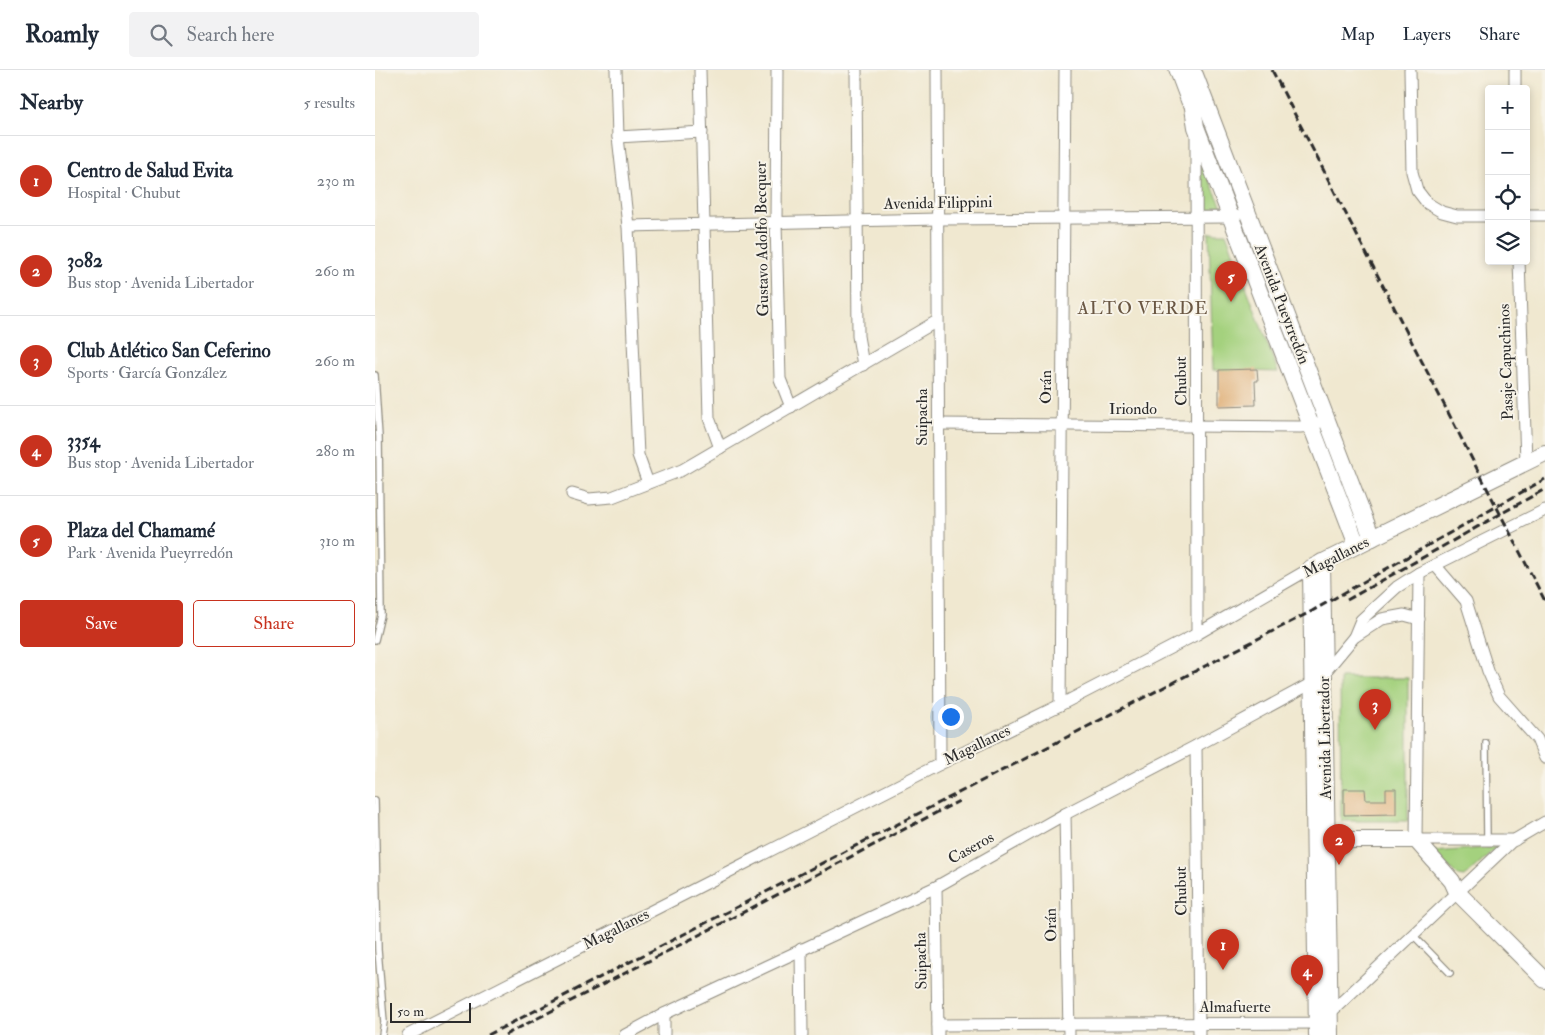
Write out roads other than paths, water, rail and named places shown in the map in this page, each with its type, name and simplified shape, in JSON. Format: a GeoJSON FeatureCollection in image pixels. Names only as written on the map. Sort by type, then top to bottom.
{"type":"FeatureCollection","features":[{"type":"Feature","properties":{"kind":"street"},"geometry":{"type":"LineString","coordinates":[[616,70],[618,137],[628,226],[638,455],[648,483]]}},
{"type":"Feature","properties":{"kind":"street"},"geometry":{"type":"LineString","coordinates":[[700,70],[709,418],[721,448]]}},
{"type":"Feature","properties":{"kind":"street","name":"Gustavo Adolfo Becquer"},"geometry":{"type":"LineString","coordinates":[[777,70],[776,223],[780,379],[791,407]]}},
{"type":"Feature","properties":{"kind":"street"},"geometry":{"type":"LineString","coordinates":[[856,70],[858,336],[863,365]]}},
{"type":"Feature","properties":{"kind":"street","name":"Suipacha"},"geometry":{"type":"LineString","coordinates":[[937,70],[940,764]]}},
{"type":"Feature","properties":{"kind":"street","name":"Orán"},"geometry":{"type":"LineString","coordinates":[[1060,705],[1065,70]]}},
{"type":"Feature","properties":{"kind":"street","name":"Avenida Pueyrredón"},"geometry":{"type":"LineString","coordinates":[[1175,70],[1231,217],[1319,422],[1372,538]]}},
{"type":"Feature","properties":{"kind":"street","name":"Avenida Pueyrredón"},"geometry":{"type":"LineString","coordinates":[[1187,70],[1197,128]]}},
{"type":"Feature","properties":{"kind":"street","name":"Avenida Pueyrredón"},"geometry":{"type":"LineString","coordinates":[[1193,70],[1247,213],[1319,422],[1357,545]]}},
{"type":"Feature","properties":{"kind":"street"},"geometry":{"type":"LineString","coordinates":[[1410,70],[1412,172],[1417,190],[1427,203],[1442,212],[1457,216],[1485,216]]}},
{"type":"Feature","properties":{"kind":"street"},"geometry":{"type":"LineString","coordinates":[[1515,70],[1515,85]]}},
{"type":"Feature","properties":{"kind":"street","name":"Chubut"},"geometry":{"type":"LineString","coordinates":[[1197,128],[1197,634]]}},
{"type":"Feature","properties":{"kind":"street"},"geometry":{"type":"LineString","coordinates":[[618,137],[702,132]]}},
{"type":"Feature","properties":{"kind":"street","name":"Avenida Filippini"},"geometry":{"type":"LineString","coordinates":[[628,226],[938,219],[1231,217],[1247,213]]}},
{"type":"Feature","properties":{"kind":"street"},"geometry":{"type":"LineString","coordinates":[[1530,215],[1545,215]]}},
{"type":"Feature","properties":{"kind":"street","name":"Pasaje Capuchinos"},"geometry":{"type":"LineString","coordinates":[[1519,265],[1526,461]]}},
{"type":"Feature","properties":{"kind":"street"},"geometry":{"type":"LineString","coordinates":[[572,494],[589,499],[612,497],[683,470],[937,321]]}},
{"type":"Feature","properties":{"kind":"street","name":"Iriondo"},"geometry":{"type":"LineString","coordinates":[[938,424],[1198,425],[1319,422]]}},
{"type":"Feature","properties":{"kind":"street","name":"Magallanes"},"geometry":{"type":"LineString","coordinates":[[408,1035],[940,764],[1060,705],[1197,634],[1317,565],[1545,453]]}},
{"type":"Feature","properties":{"kind":"street"},"geometry":{"type":"LineString","coordinates":[[1354,637],[1361,620],[1397,587],[1419,573],[1545,510]]}},
{"type":"Feature","properties":{"kind":"street","name":"Avenida Libertador"},"geometry":{"type":"LineString","coordinates":[[1317,565],[1326,1029]]}},
{"type":"Feature","properties":{"kind":"street"},"geometry":{"type":"LineString","coordinates":[[1435,565],[1466,602],[1488,671],[1499,696],[1537,739],[1545,758]]}},
{"type":"Feature","properties":{"kind":"street"},"geometry":{"type":"LineString","coordinates":[[1419,573],[1416,840],[1545,980]]}},
{"type":"Feature","properties":{"kind":"street"},"geometry":{"type":"LineString","coordinates":[[1318,678],[1354,637],[1382,619],[1404,614],[1419,619]]}},
{"type":"Feature","properties":{"kind":"street","name":"Caseros"},"geometry":{"type":"LineString","coordinates":[[625,1035],[664,1014],[936,887],[1065,814],[1196,746],[1318,678]]}},
{"type":"Feature","properties":{"kind":"street","name":"Chubut"},"geometry":{"type":"LineString","coordinates":[[1196,746],[1199,1029]]}},
{"type":"Feature","properties":{"kind":"street","name":"Orán"},"geometry":{"type":"LineString","coordinates":[[1065,814],[1069,1030]]}},
{"type":"Feature","properties":{"kind":"street"},"geometry":{"type":"LineString","coordinates":[[1326,1029],[1458,886],[1515,840],[1545,822]]}},
{"type":"Feature","properties":{"kind":"street"},"geometry":{"type":"LineString","coordinates":[[1321,840],[1515,840]]}},
{"type":"Feature","properties":{"kind":"street"},"geometry":{"type":"LineString","coordinates":[[1458,886],[1545,967]]}},
{"type":"Feature","properties":{"kind":"street","name":"Suipacha"},"geometry":{"type":"LineString","coordinates":[[936,887],[938,1030]]}},
{"type":"Feature","properties":{"kind":"street"},"geometry":{"type":"LineString","coordinates":[[801,949],[802,1035]]}},
{"type":"Feature","properties":{"kind":"street"},"geometry":{"type":"LineString","coordinates":[[664,1014],[664,1035]]}},
{"type":"Feature","properties":{"kind":"street","name":"Almafuerte"},"geometry":{"type":"LineString","coordinates":[[938,1030],[1326,1029]]}},
{"type":"Feature","properties":{"kind":"lane"},"geometry":{"type":"LineString","coordinates":[[375,375],[379,437],[381,615],[375,640]]}},
{"type":"Feature","properties":{"kind":"lane"},"geometry":{"type":"LineString","coordinates":[[1486,743],[1487,840]]}},
{"type":"Feature","properties":{"kind":"lane"},"geometry":{"type":"LineString","coordinates":[[375,800],[378,950],[384,1022],[382,1035]]}},
{"type":"Feature","properties":{"kind":"lane"},"geometry":{"type":"LineString","coordinates":[[1413,935],[1450,973]]}},
{"type":"Feature","properties":{"kind":"railway"},"geometry":{"type":"LineString","coordinates":[[1272,70],[1545,601]]}},
{"type":"Feature","properties":{"kind":"railway"},"geometry":{"type":"LineString","coordinates":[[488,1035],[1312,611],[1545,479]]}},
{"type":"Feature","properties":{"kind":"railway"},"geometry":{"type":"LineString","coordinates":[[1347,600],[1545,489]]}},
{"type":"Feature","properties":{"kind":"railway"},"geometry":{"type":"LineString","coordinates":[[505,1035],[959,801]]}},
{"type":"Feature","properties":{"kind":"place","name":"Plaza del Chamamé"},"geometry":{"type":"Point","coordinates":[1231,302]}},
{"type":"Feature","properties":{"kind":"place","name":"Club Atlético San Ceferino"},"geometry":{"type":"Point","coordinates":[1375,730]}},
{"type":"Feature","properties":{"kind":"place","name":"3082"},"geometry":{"type":"Point","coordinates":[1339,865]}},
{"type":"Feature","properties":{"kind":"place","name":"Centro de Salud Evita"},"geometry":{"type":"Point","coordinates":[1223,970]}},
{"type":"Feature","properties":{"kind":"place","name":"3354"},"geometry":{"type":"Point","coordinates":[1307,996]}},
{"type":"Feature","properties":{"kind":"district","name":"ALTO VERDE"},"geometry":{"type":"Point","coordinates":[1143,308]}}]}
